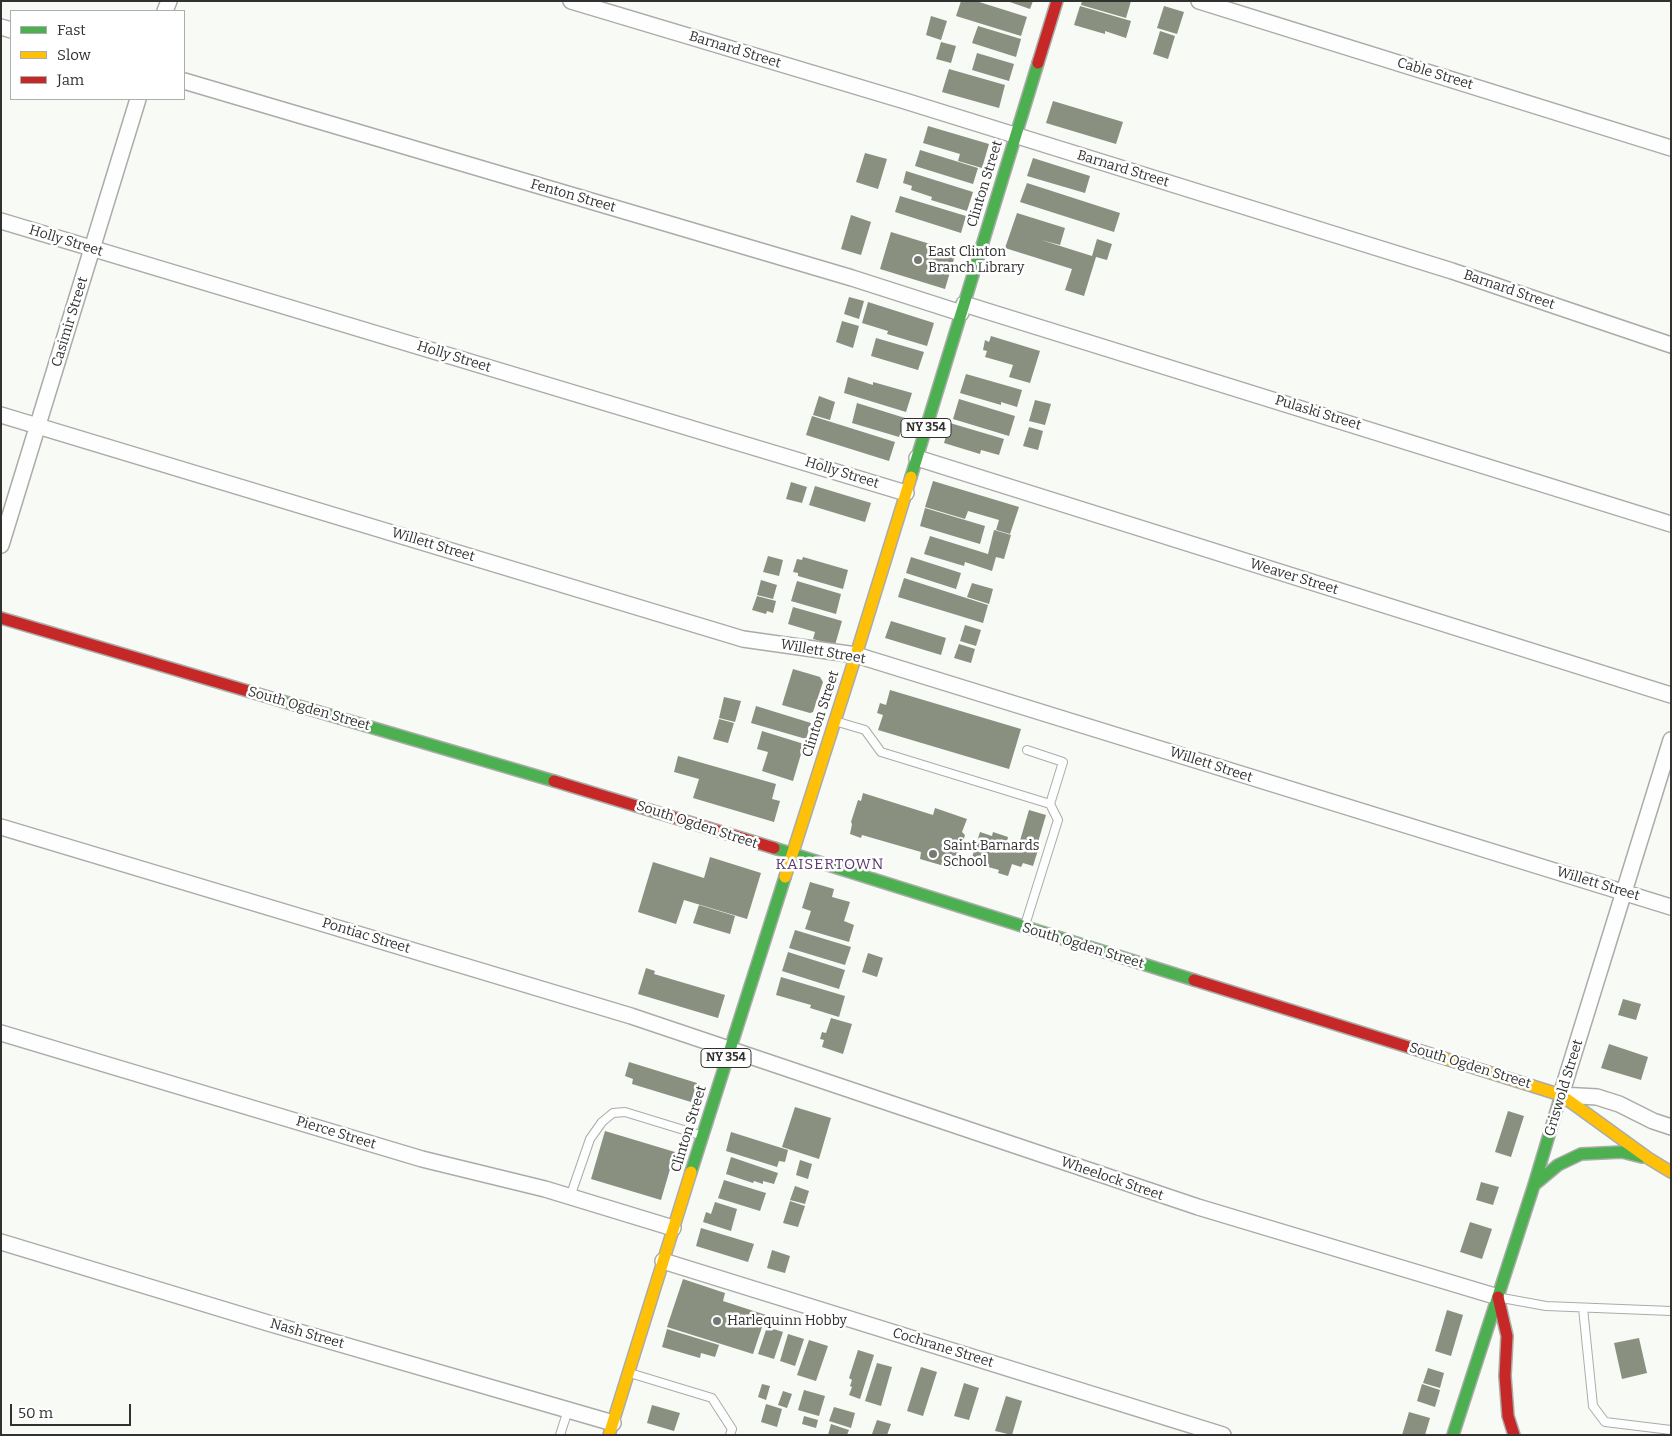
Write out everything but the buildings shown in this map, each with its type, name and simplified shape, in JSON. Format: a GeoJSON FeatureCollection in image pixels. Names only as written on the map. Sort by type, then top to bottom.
{"type":"FeatureCollection","features":[{"type":"Feature","properties":{"kind":"main road","name":"Clinton Street"},"geometry":{"type":"LineString","coordinates":[[611,1429],[662,1261],[856,655],[1057,1]]}},
{"type":"Feature","properties":{"kind":"main road","name":"South Ogden Street"},"geometry":{"type":"LineString","coordinates":[[1,618],[657,811],[792,855],[1562,1095],[1648,1158],[1671,1172]]}},
{"type":"Feature","properties":{"kind":"main road","name":"Griswold Street"},"geometry":{"type":"LineString","coordinates":[[1453,1435],[1562,1095]]}},
{"type":"Feature","properties":{"kind":"main road"},"geometry":{"type":"LineString","coordinates":[[1534,1185],[1558,1165],[1581,1154],[1613,1152],[1648,1158]]}},
{"type":"Feature","properties":{"kind":"main road"},"geometry":{"type":"LineString","coordinates":[[1498,1297],[1507,1336],[1508,1416],[1514,1435]]}},
{"type":"Feature","properties":{"kind":"street","name":"Barnard Street"},"geometry":{"type":"LineString","coordinates":[[572,1],[1016,135],[1452,271],[1671,345]]}},
{"type":"Feature","properties":{"kind":"street","name":"Cable Street"},"geometry":{"type":"LineString","coordinates":[[1199,1],[1671,148]]}},
{"type":"Feature","properties":{"kind":"street","name":"Fenton Street"},"geometry":{"type":"LineString","coordinates":[[185,81],[852,278],[963,308]]}},
{"type":"Feature","properties":{"kind":"street","name":"Casimir Street"},"geometry":{"type":"LineString","coordinates":[[1,545],[138,100]]}},
{"type":"Feature","properties":{"kind":"street","name":"Holly Street"},"geometry":{"type":"LineString","coordinates":[[1,221],[906,492]]}},
{"type":"Feature","properties":{"kind":"street","name":"Pulaski Street"},"geometry":{"type":"LineString","coordinates":[[963,308],[1671,524]]}},
{"type":"Feature","properties":{"kind":"street","name":"Willett Street"},"geometry":{"type":"LineString","coordinates":[[1,415],[743,638],[856,655],[1671,907]]}},
{"type":"Feature","properties":{"kind":"street","name":"Weaver Street"},"geometry":{"type":"LineString","coordinates":[[917,458],[1671,694]]}},
{"type":"Feature","properties":{"kind":"street","name":"Griswold Street"},"geometry":{"type":"LineString","coordinates":[[1562,1095],[1671,740]]}},
{"type":"Feature","properties":{"kind":"street","name":"Pontiac Street"},"geometry":{"type":"LineString","coordinates":[[1,827],[631,1016],[729,1050]]}},
{"type":"Feature","properties":{"kind":"street","name":"Pierce Street"},"geometry":{"type":"LineString","coordinates":[[1,1034],[422,1159],[545,1189],[673,1228]]}},
{"type":"Feature","properties":{"kind":"street","name":"Wheelock Street"},"geometry":{"type":"LineString","coordinates":[[729,1050],[1198,1208],[1498,1297]]}},
{"type":"Feature","properties":{"kind":"street","name":"South Ogden Street"},"geometry":{"type":"LineString","coordinates":[[1562,1095],[1597,1097],[1619,1104],[1653,1121],[1671,1127]]}},
{"type":"Feature","properties":{"kind":"street","name":"Nash Street"},"geometry":{"type":"LineString","coordinates":[[1,1242],[268,1323],[568,1410],[611,1429]]}},
{"type":"Feature","properties":{"kind":"street","name":"Cochrane Street"},"geometry":{"type":"LineString","coordinates":[[662,1261],[1223,1435]]}},
{"type":"Feature","properties":{"kind":"lane"},"geometry":{"type":"LineString","coordinates":[[835,721],[865,730],[881,752],[1050,804]]}},
{"type":"Feature","properties":{"kind":"lane"},"geometry":{"type":"LineString","coordinates":[[1024,927],[1058,820],[1050,804],[1063,762],[1027,750]]}},
{"type":"Feature","properties":{"kind":"lane"},"geometry":{"type":"LineString","coordinates":[[570,1197],[590,1139],[602,1122],[613,1113],[625,1112],[702,1136]]}},
{"type":"Feature","properties":{"kind":"lane"},"geometry":{"type":"LineString","coordinates":[[1498,1297],[1546,1306],[1671,1311]]}},
{"type":"Feature","properties":{"kind":"lane"},"geometry":{"type":"LineString","coordinates":[[1583,1308],[1593,1406],[1605,1422],[1671,1430]]}},
{"type":"Feature","properties":{"kind":"lane"},"geometry":{"type":"LineString","coordinates":[[628,1373],[712,1398],[732,1429],[730,1435]]}},
{"type":"Feature","properties":{"kind":"lane"},"geometry":{"type":"LineString","coordinates":[[560,1435],[568,1410]]}},
{"type":"Feature","properties":{"kind":"traffic: fast"},"geometry":{"type":"LineString","coordinates":[[911,477],[1038,63]]}},
{"type":"Feature","properties":{"kind":"traffic: fast"},"geometry":{"type":"LineString","coordinates":[[251,692],[554,781]]}},
{"type":"Feature","properties":{"kind":"traffic: fast"},"geometry":{"type":"LineString","coordinates":[[774,848],[1194,980]]}},
{"type":"Feature","properties":{"kind":"traffic: fast"},"geometry":{"type":"LineString","coordinates":[[691,1172],[785,877]]}},
{"type":"Feature","properties":{"kind":"traffic: fast"},"geometry":{"type":"LineString","coordinates":[[1453,1435],[1534,1185],[1561,1095]]}},
{"type":"Feature","properties":{"kind":"traffic: fast"},"geometry":{"type":"LineString","coordinates":[[1534,1185],[1558,1165],[1581,1154],[1622,1152],[1642,1157]]}},
{"type":"Feature","properties":{"kind":"traffic: slow"},"geometry":{"type":"LineString","coordinates":[[785,877],[911,477]]}},
{"type":"Feature","properties":{"kind":"traffic: slow"},"geometry":{"type":"LineString","coordinates":[[1440,1057],[1561,1095],[1648,1158],[1671,1172]]}},
{"type":"Feature","properties":{"kind":"traffic: slow"},"geometry":{"type":"LineString","coordinates":[[609,1435],[691,1172]]}},
{"type":"Feature","properties":{"kind":"traffic: jam"},"geometry":{"type":"LineString","coordinates":[[1038,63],[1057,1]]}},
{"type":"Feature","properties":{"kind":"traffic: jam"},"geometry":{"type":"LineString","coordinates":[[1,618],[251,692]]}},
{"type":"Feature","properties":{"kind":"traffic: jam"},"geometry":{"type":"LineString","coordinates":[[554,781],[774,848]]}},
{"type":"Feature","properties":{"kind":"traffic: jam"},"geometry":{"type":"LineString","coordinates":[[1194,980],[1440,1057]]}},
{"type":"Feature","properties":{"kind":"traffic: jam"},"geometry":{"type":"LineString","coordinates":[[1498,1297],[1507,1336],[1505,1376],[1508,1416],[1514,1435]]}},
{"type":"Feature","properties":{"kind":"place","name":"East Clinton Branch Library"},"geometry":{"type":"Point","coordinates":[918,260]}},
{"type":"Feature","properties":{"kind":"place","name":"Saint Barnards School"},"geometry":{"type":"Point","coordinates":[933,854]}},
{"type":"Feature","properties":{"kind":"place","name":"Harlequinn Hobby"},"geometry":{"type":"Point","coordinates":[717,1321]}},
{"type":"Feature","properties":{"kind":"district","name":"KAISERTOWN"},"geometry":{"type":"Point","coordinates":[830,865]}}]}
